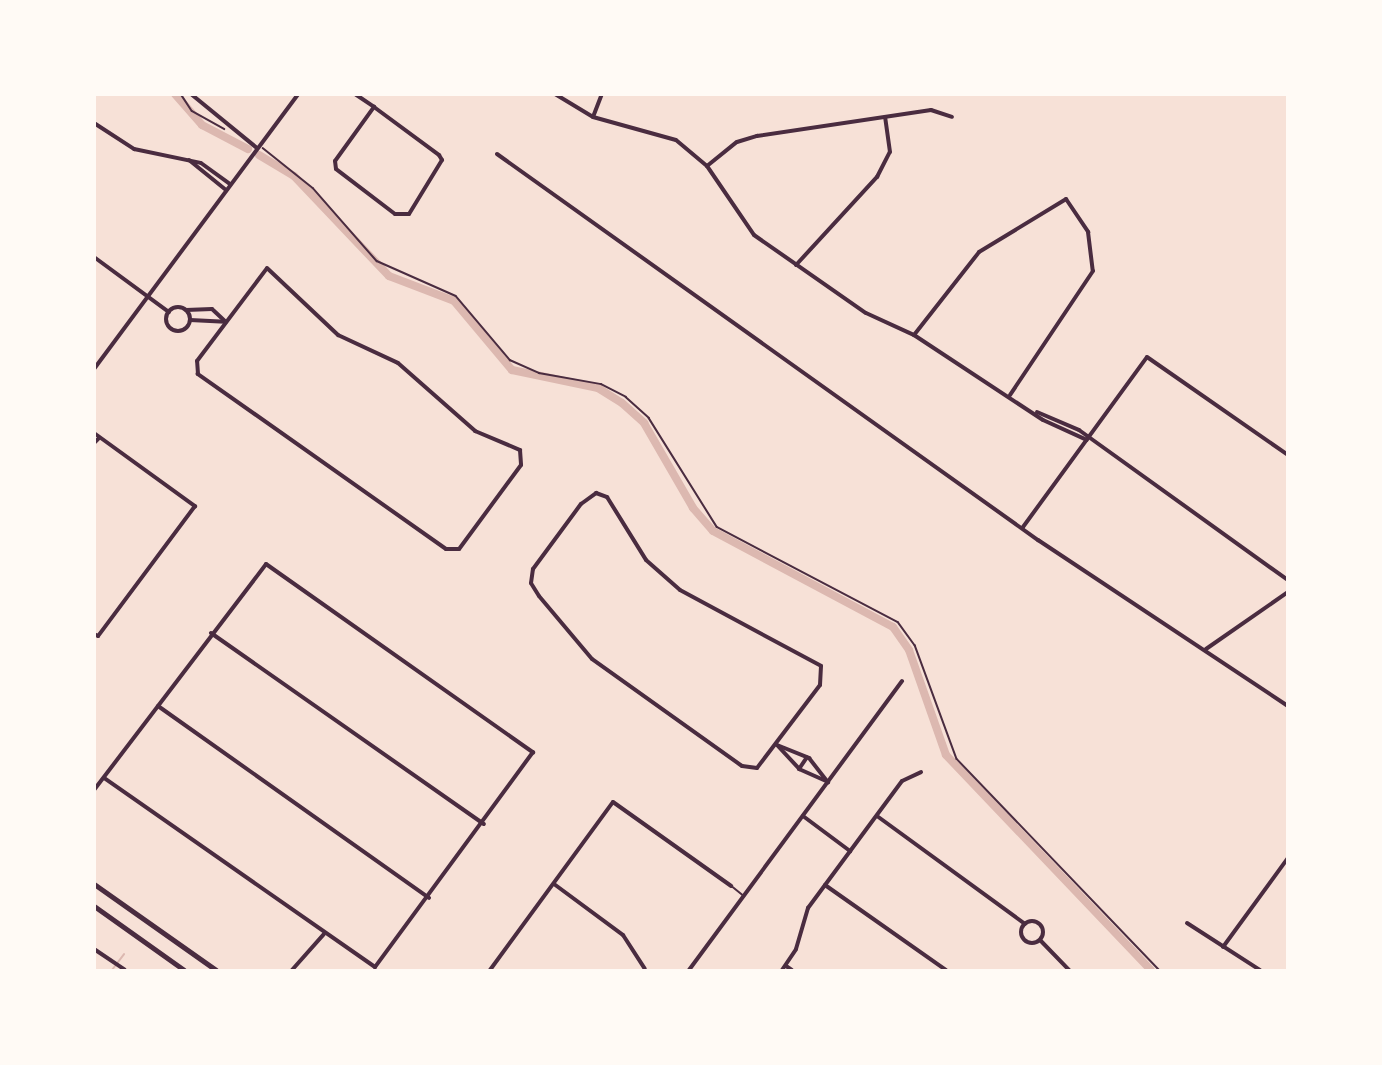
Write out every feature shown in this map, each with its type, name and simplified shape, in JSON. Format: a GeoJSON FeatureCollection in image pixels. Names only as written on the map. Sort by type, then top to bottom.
{"type":"FeatureCollection","features":[{"type":"Feature","properties":{"kind":"main road"},"geometry":{"type":"LineString","coordinates":[[94,884],[216,970]]}},
{"type":"Feature","properties":{"kind":"main road"},"geometry":{"type":"LineString","coordinates":[[94,906],[184,970]]}},
{"type":"Feature","properties":{"kind":"street"},"geometry":{"type":"LineString","coordinates":[[191,94],[257,148]]}},
{"type":"Feature","properties":{"kind":"street"},"geometry":{"type":"LineString","coordinates":[[94,369],[298,94]]}},
{"type":"Feature","properties":{"kind":"street"},"geometry":{"type":"LineString","coordinates":[[355,94],[374,107],[442,160],[441,170],[409,214],[395,214],[336,169],[335,161],[374,107]]}},
{"type":"Feature","properties":{"kind":"street"},"geometry":{"type":"LineString","coordinates":[[555,94],[593,117],[664,134],[676,140],[707,166],[741,222],[796,265],[854,304],[914,335],[1010,395],[1050,424],[1087,440]]}},
{"type":"Feature","properties":{"kind":"street"},"geometry":{"type":"LineString","coordinates":[[593,117],[602,94]]}},
{"type":"Feature","properties":{"kind":"street"},"geometry":{"type":"LineString","coordinates":[[707,166],[737,142],[757,136],[931,110],[952,117]]}},
{"type":"Feature","properties":{"kind":"street"},"geometry":{"type":"LineString","coordinates":[[796,265],[877,177],[890,152],[885,117]]}},
{"type":"Feature","properties":{"kind":"street"},"geometry":{"type":"LineString","coordinates":[[94,123],[134,148],[189,160],[207,168],[230,184]]}},
{"type":"Feature","properties":{"kind":"street"},"geometry":{"type":"LineString","coordinates":[[497,154],[1124,600],[1206,649],[1287,706]]}},
{"type":"Feature","properties":{"kind":"street"},"geometry":{"type":"LineString","coordinates":[[189,160],[226,190]]}},
{"type":"Feature","properties":{"kind":"street"},"geometry":{"type":"LineString","coordinates":[[203,173],[207,168]]}},
{"type":"Feature","properties":{"kind":"street"},"geometry":{"type":"LineString","coordinates":[[914,335],[979,252],[1066,199],[1088,232],[1093,271],[1010,395]]}},
{"type":"Feature","properties":{"kind":"street"},"geometry":{"type":"LineString","coordinates":[[94,258],[169,312],[173,330],[184,330],[190,320]]}},
{"type":"Feature","properties":{"kind":"street"},"geometry":{"type":"LineString","coordinates":[[267,268],[338,335],[398,363],[475,430],[520,450],[524,457],[452,552],[366,489],[295,447],[194,368],[226,322],[267,268]]}},
{"type":"Feature","properties":{"kind":"street"},"geometry":{"type":"LineString","coordinates":[[169,312],[212,309],[226,322]]}},
{"type":"Feature","properties":{"kind":"street"},"geometry":{"type":"LineString","coordinates":[[186,310],[190,320]]}},
{"type":"Feature","properties":{"kind":"street"},"geometry":{"type":"LineString","coordinates":[[190,320],[226,322]]}},
{"type":"Feature","properties":{"kind":"street"},"geometry":{"type":"LineString","coordinates":[[1023,527],[1147,357],[1287,455]]}},
{"type":"Feature","properties":{"kind":"street"},"geometry":{"type":"LineString","coordinates":[[1036,412],[1054,417],[1287,580]]}},
{"type":"Feature","properties":{"kind":"street"},"geometry":{"type":"LineString","coordinates":[[1050,424],[1054,417]]}},
{"type":"Feature","properties":{"kind":"street"},"geometry":{"type":"LineString","coordinates":[[94,443],[96,436],[195,506],[96,635]]}},
{"type":"Feature","properties":{"kind":"street"},"geometry":{"type":"LineString","coordinates":[[596,494],[607,497],[635,545],[663,577],[700,603],[816,662],[823,672],[820,685],[777,745],[753,769],[592,659],[539,596],[531,576],[581,504],[596,494]]}},
{"type":"Feature","properties":{"kind":"street"},"geometry":{"type":"LineString","coordinates":[[94,790],[211,633],[266,564],[533,752],[484,824],[375,967],[324,934],[104,778]]}},
{"type":"Feature","properties":{"kind":"street"},"geometry":{"type":"LineString","coordinates":[[1206,649],[1287,592]]}},
{"type":"Feature","properties":{"kind":"street"},"geometry":{"type":"LineString","coordinates":[[211,633],[484,824]]}},
{"type":"Feature","properties":{"kind":"street"},"geometry":{"type":"LineString","coordinates":[[689,970],[902,681]]}},
{"type":"Feature","properties":{"kind":"street"},"geometry":{"type":"LineString","coordinates":[[158,706],[429,898]]}},
{"type":"Feature","properties":{"kind":"street"},"geometry":{"type":"LineString","coordinates":[[777,745],[807,757],[828,782]]}},
{"type":"Feature","properties":{"kind":"street"},"geometry":{"type":"LineString","coordinates":[[777,745],[799,769],[828,782]]}},
{"type":"Feature","properties":{"kind":"street"},"geometry":{"type":"LineString","coordinates":[[799,769],[807,757]]}},
{"type":"Feature","properties":{"kind":"street"},"geometry":{"type":"LineString","coordinates":[[782,970],[786,966],[804,914],[902,781],[921,772]]}},
{"type":"Feature","properties":{"kind":"street"},"geometry":{"type":"LineString","coordinates":[[490,970],[613,802],[731,886]]}},
{"type":"Feature","properties":{"kind":"street"},"geometry":{"type":"LineString","coordinates":[[803,816],[850,851]]}},
{"type":"Feature","properties":{"kind":"street"},"geometry":{"type":"LineString","coordinates":[[877,816],[1025,924],[1041,926],[1040,940]]}},
{"type":"Feature","properties":{"kind":"street"},"geometry":{"type":"LineString","coordinates":[[1223,946],[1287,858]]}},
{"type":"Feature","properties":{"kind":"street"},"geometry":{"type":"LineString","coordinates":[[554,884],[624,935],[645,969]]}},
{"type":"Feature","properties":{"kind":"street"},"geometry":{"type":"LineString","coordinates":[[825,885],[946,970]]}},
{"type":"Feature","properties":{"kind":"street"},"geometry":{"type":"LineString","coordinates":[[1187,923],[1260,970]]}},
{"type":"Feature","properties":{"kind":"street"},"geometry":{"type":"LineString","coordinates":[[1025,924],[1024,939],[1040,940],[1069,970]]}},
{"type":"Feature","properties":{"kind":"street"},"geometry":{"type":"LineString","coordinates":[[300,970],[303,962],[324,934]]}},
{"type":"Feature","properties":{"kind":"street"},"geometry":{"type":"LineString","coordinates":[[94,949],[125,970]]}},
{"type":"Feature","properties":{"kind":"street"},"geometry":{"type":"LineString","coordinates":[[292,970],[303,962]]}},
{"type":"Feature","properties":{"kind":"street"},"geometry":{"type":"LineString","coordinates":[[786,966],[792,970]]}},
{"type":"Feature","properties":{"kind":"lane"},"geometry":{"type":"LineString","coordinates":[[731,886],[744,895]]}},
{"type":"Feature","properties":{"kind":"path"},"geometry":{"type":"LineString","coordinates":[[181,94],[192,111],[232,133]]}},
{"type":"Feature","properties":{"kind":"path"},"geometry":{"type":"LineString","coordinates":[[257,148],[305,180],[378,261],[456,296],[510,360],[539,373],[601,384],[626,398],[649,418],[717,527],[898,622],[915,645],[957,759],[1159,970]]}},
{"type":"Feature","properties":{"kind":"waterway"},"geometry":{"type":"LineString","coordinates":[[175,94],[202,125],[248,149]]}},
{"type":"Feature","properties":{"kind":"waterway"},"geometry":{"type":"LineString","coordinates":[[259,155],[294,176],[389,276],[454,301],[512,370],[598,388],[622,403],[644,423],[693,508],[713,531],[893,627],[909,650],[946,755],[1151,970]]}},
{"type":"Feature","properties":{"kind":"waterway"},"geometry":{"type":"LineString","coordinates":[[112,970],[124,954]]}}]}
